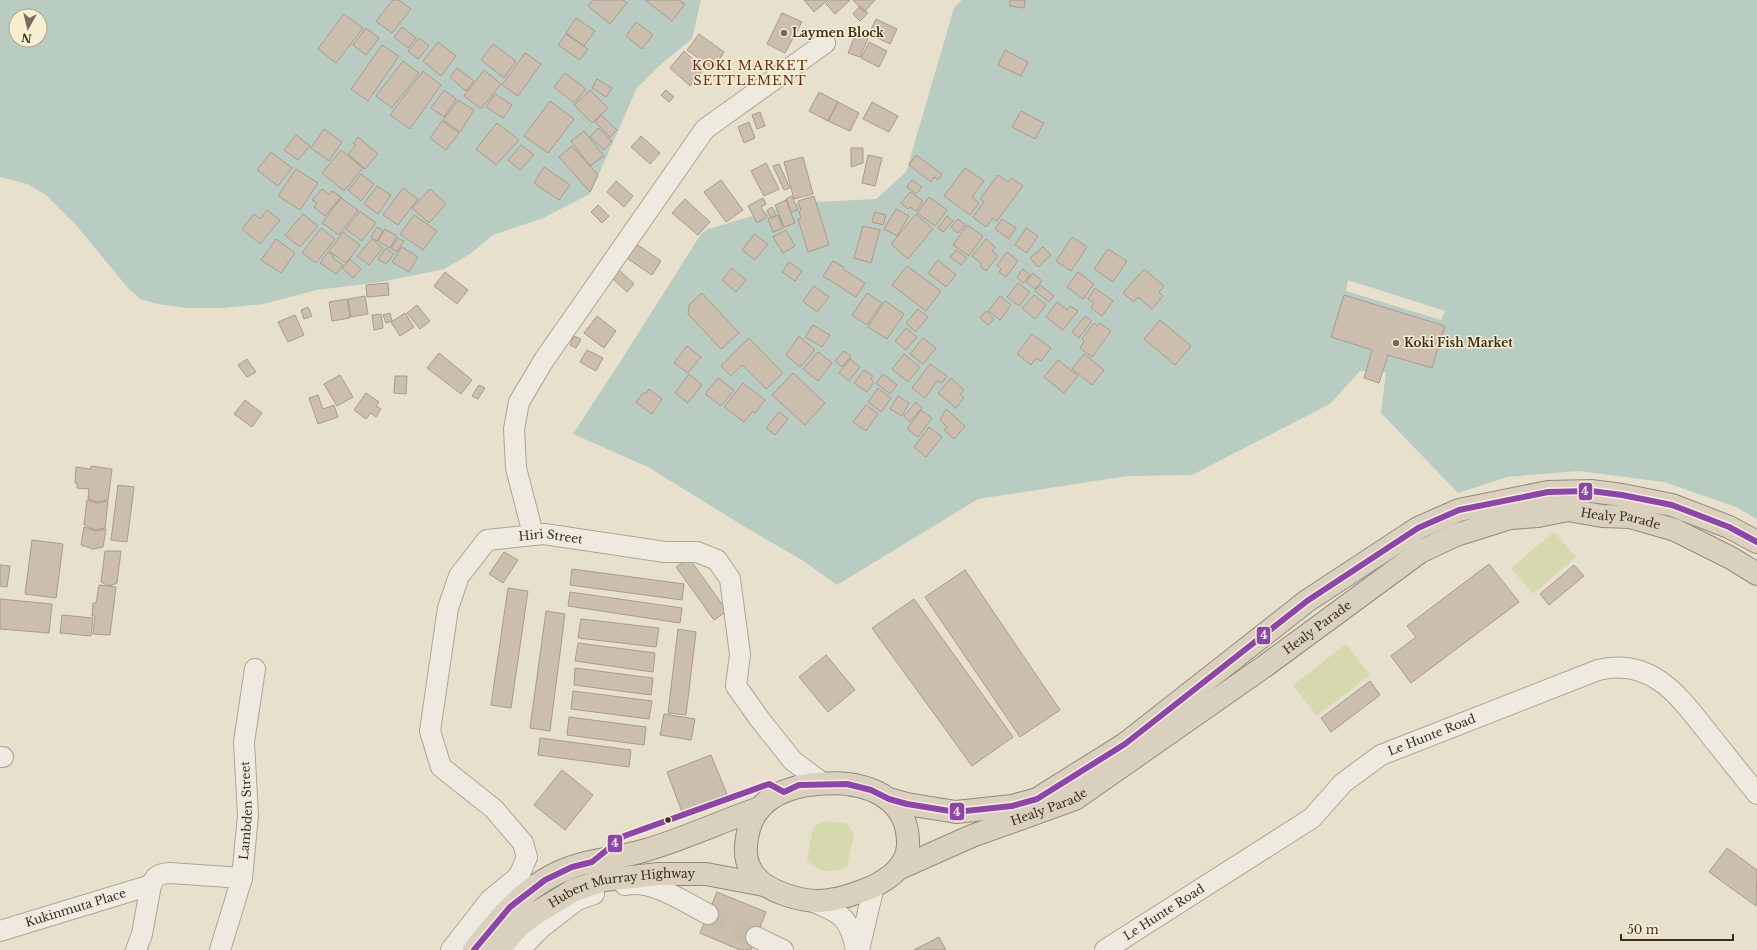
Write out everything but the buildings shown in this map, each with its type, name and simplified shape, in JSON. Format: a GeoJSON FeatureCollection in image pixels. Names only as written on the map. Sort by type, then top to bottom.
{"type":"FeatureCollection","features":[{"type":"Feature","properties":{"kind":"highway","name":"Healy Parade"},"geometry":{"type":"LineString","coordinates":[[889,799],[907,804],[956,812],[1012,806],[1037,799],[1125,744],[1307,601],[1418,528],[1459,510],[1548,492],[1591,491],[1672,505],[1729,527],[1757,542]]}},
{"type":"Feature","properties":{"kind":"highway","name":"Healy Parade"},"geometry":{"type":"LineString","coordinates":[[900,868],[972,836],[1075,799],[1265,666],[1420,552],[1456,535],[1510,518],[1538,516],[1568,510],[1602,516],[1630,517],[1675,530],[1731,558],[1757,574]]}},
{"type":"Feature","properties":{"kind":"highway","name":"Hubert Murray Highway"},"geometry":{"type":"LineString","coordinates":[[474,950],[510,907],[530,891],[558,873],[572,867],[634,854],[670,843],[707,827],[757,809],[776,795],[800,786],[847,784],[871,790],[889,799],[898,808],[908,828],[908,848],[900,868],[874,886],[856,894],[827,901],[782,895],[764,885],[751,871],[745,853],[748,827],[757,809]]}},
{"type":"Feature","properties":{"kind":"highway","name":"Hubert Murray Highway"},"geometry":{"type":"LineString","coordinates":[[498,950],[517,928],[533,914],[574,890],[604,880],[658,874],[706,874],[764,885]]}},
{"type":"Feature","properties":{"kind":"street"},"geometry":{"type":"LineString","coordinates":[[533,534],[516,468],[514,429],[519,402],[544,360],[705,129],[825,43]]}},
{"type":"Feature","properties":{"kind":"street","name":"Hiri Street"},"geometry":{"type":"LineString","coordinates":[[451,950],[490,900],[519,876],[527,857],[523,843],[494,809],[441,767],[430,731],[448,608],[459,576],[487,540],[544,534],[665,552],[697,552],[717,560],[730,579],[740,654],[736,686],[761,721],[793,761],[824,784]]}},
{"type":"Feature","properties":{"kind":"street","name":"Le Hunte Road"},"geometry":{"type":"LineString","coordinates":[[1105,950],[1312,818],[1343,783],[1382,755],[1576,680],[1598,670],[1613,666],[1627,667],[1656,678],[1679,696],[1757,794]]}},
{"type":"Feature","properties":{"kind":"street","name":"Lambden Street"},"geometry":{"type":"LineString","coordinates":[[220,950],[242,878],[248,815],[244,742],[255,669]]}},
{"type":"Feature","properties":{"kind":"street"},"geometry":{"type":"LineString","coordinates":[[136,950],[142,934],[152,885],[155,878],[159,874],[170,873],[242,878]]}},
{"type":"Feature","properties":{"kind":"street"},"geometry":{"type":"LineString","coordinates":[[518,950],[542,927],[577,900],[614,887],[633,883],[651,885],[708,914]]}},
{"type":"Feature","properties":{"kind":"street","name":"Kukinmuta Place"},"geometry":{"type":"LineString","coordinates":[[0,931],[152,885]]}},
{"type":"Feature","properties":{"kind":"street"},"geometry":{"type":"LineString","coordinates":[[857,950],[874,886]]}},
{"type":"Feature","properties":{"kind":"street"},"geometry":{"type":"LineString","coordinates":[[804,898],[834,910],[849,925],[857,950]]}},
{"type":"Feature","properties":{"kind":"street"},"geometry":{"type":"LineString","coordinates":[[756,937],[783,950]]}},
{"type":"Feature","properties":{"kind":"green space"},"geometry":{"type":"Polygon","coordinates":[[[1554,532],[1576,557],[1533,594],[1511,568],[1554,532]]]}},
{"type":"Feature","properties":{"kind":"green space"},"geometry":{"type":"Polygon","coordinates":[[[1346,644],[1370,675],[1317,716],[1293,685],[1346,644]]]}},
{"type":"Feature","properties":{"kind":"green space"},"geometry":{"type":"Polygon","coordinates":[[[824,821],[846,823],[854,833],[847,867],[836,871],[826,871],[816,868],[807,861],[813,827],[824,821]]]}},
{"type":"Feature","properties":{"kind":"shaded area"},"geometry":{"type":"Polygon","coordinates":[[[0,0],[701,0],[692,39],[661,64],[637,88],[590,194],[543,218],[493,235],[470,254],[444,269],[381,282],[317,290],[263,304],[223,308],[189,308],[157,304],[140,299],[127,287],[76,225],[46,195],[27,184],[0,177],[0,0]]]}},
{"type":"Feature","properties":{"kind":"shaded area"},"geometry":{"type":"Polygon","coordinates":[[[962,0],[1757,0],[1757,519],[1736,507],[1664,482],[1579,471],[1507,477],[1458,493],[1381,413],[1386,372],[1360,371],[1330,404],[1192,475],[1127,476],[978,499],[837,585],[802,560],[750,530],[648,467],[573,434],[701,234],[708,229],[796,203],[876,199],[906,172],[954,8],[962,0]]]}},
{"type":"Feature","properties":{"kind":"pier"},"geometry":{"type":"Polygon","coordinates":[[[1348,280],[1445,311],[1441,320],[1346,291],[1348,280]]]}},
{"type":"Feature","properties":{"kind":"tunnel"},"geometry":{"type":"LineString","coordinates":[[708,914],[756,937]]}},
{"type":"Feature","properties":{"kind":"transit line","name":"4"},"geometry":{"type":"LineString","coordinates":[[474,950],[510,907],[545,880],[572,867],[592,862],[624,836],[769,784],[784,792],[799,785],[847,784],[871,790],[889,799],[907,804],[956,812],[1012,806],[1037,799],[1125,744],[1307,601],[1418,528],[1459,510],[1548,492],[1591,491],[1622,495],[1672,505],[1729,527],[1757,542]]}},
{"type":"Feature","properties":{"kind":"place","name":"Laymen Block"},"geometry":{"type":"Point","coordinates":[784,33]}},
{"type":"Feature","properties":{"kind":"place","name":"Koki Fish Market"},"geometry":{"type":"Point","coordinates":[1396,343]}},
{"type":"Feature","properties":{"kind":"district","name":"KOKI MARKET SETTLEMENT"},"geometry":{"type":"Point","coordinates":[750,72]}}]}
